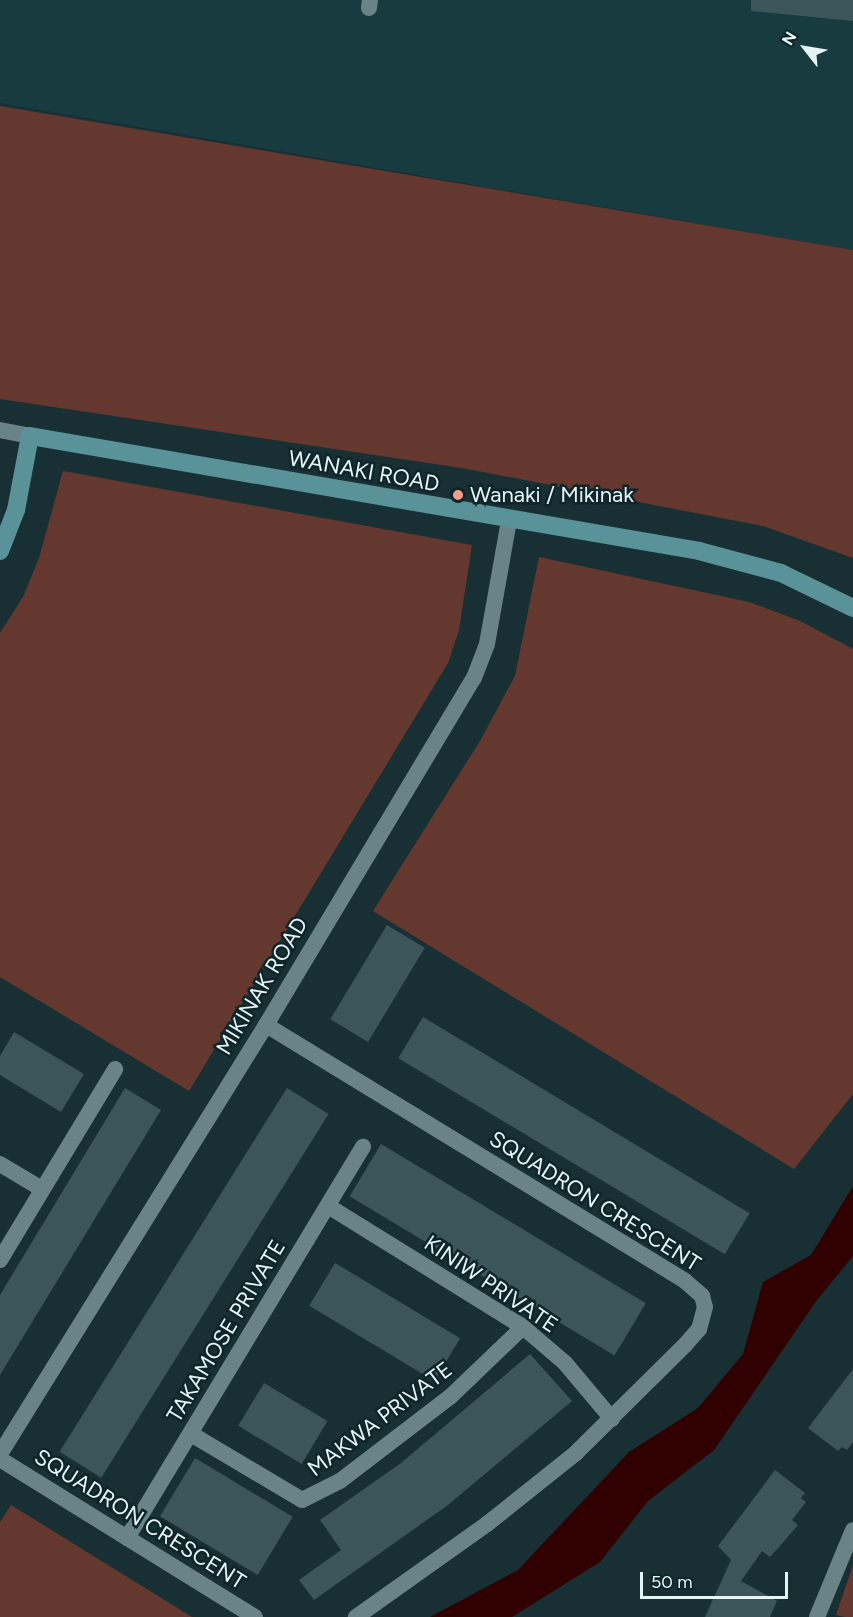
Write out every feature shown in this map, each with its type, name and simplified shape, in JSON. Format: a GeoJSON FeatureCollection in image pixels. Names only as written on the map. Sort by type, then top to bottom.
{"type":"FeatureCollection","features":[{"type":"Feature","properties":{"kind":"street","name":"WANAKI ROAD"},"geometry":{"type":"LineString","coordinates":[[0,430],[731,559],[781,573],[853,608]]}},
{"type":"Feature","properties":{"kind":"street"},"geometry":{"type":"LineString","coordinates":[[0,551],[16,510],[30,436]]}},
{"type":"Feature","properties":{"kind":"street","name":"MIKINAK ROAD"},"geometry":{"type":"LineString","coordinates":[[0,1454],[266,1025],[474,678],[487,645],[508,520]]}},
{"type":"Feature","properties":{"kind":"street","name":"SQUADRON CRESCENT"},"geometry":{"type":"LineString","coordinates":[[266,1025],[696,1289],[705,1307],[699,1329],[576,1453],[486,1524],[356,1617]]}},
{"type":"Feature","properties":{"kind":"street"},"geometry":{"type":"LineString","coordinates":[[0,1260],[115,1069]]}},
{"type":"Feature","properties":{"kind":"street","name":"TAKAMOSE PRIVATE"},"geometry":{"type":"LineString","coordinates":[[127,1538],[363,1147]]}},
{"type":"Feature","properties":{"kind":"street"},"geometry":{"type":"LineString","coordinates":[[0,1164],[42,1189]]}},
{"type":"Feature","properties":{"kind":"street","name":"KINIW PRIVATE"},"geometry":{"type":"LineString","coordinates":[[328,1206],[523,1327],[565,1363],[612,1419]]}},
{"type":"Feature","properties":{"kind":"street","name":"MAKWA PRIVATE"},"geometry":{"type":"LineString","coordinates":[[191,1434],[302,1500],[340,1481],[450,1397],[523,1327]]}},
{"type":"Feature","properties":{"kind":"street","name":"SQUADRON CRESCENT"},"geometry":{"type":"LineString","coordinates":[[0,1459],[255,1617]]}},
{"type":"Feature","properties":{"kind":"street"},"geometry":{"type":"LineString","coordinates":[[817,1617],[853,1530]]}},
{"type":"Feature","properties":{"kind":"shaded area"},"geometry":{"type":"Polygon","coordinates":[[[0,0],[853,0],[853,250],[0,103],[0,0]]]}},
{"type":"Feature","properties":{"kind":"shaded area"},"geometry":{"type":"Polygon","coordinates":[[[0,106],[853,250],[853,558],[763,526],[462,468],[0,399],[0,106]]]}},
{"type":"Feature","properties":{"kind":"shaded area"},"geometry":{"type":"Polygon","coordinates":[[[63,471],[472,545],[459,630],[448,663],[189,1091],[0,977],[0,633],[23,597],[39,558],[63,471]]]}},
{"type":"Feature","properties":{"kind":"shaded area"},"geometry":{"type":"Polygon","coordinates":[[[539,557],[749,602],[800,621],[853,649],[853,1094],[794,1169],[373,911],[480,741],[515,676],[539,557]]]}},
{"type":"Feature","properties":{"kind":"shaded area"},"geometry":{"type":"Polygon","coordinates":[[[853,1186],[853,1256],[817,1300],[714,1450],[648,1501],[600,1562],[512,1617],[430,1617],[518,1570],[629,1452],[698,1408],[743,1354],[763,1282],[811,1255],[853,1186]]]}},
{"type":"Feature","properties":{"kind":"shaded area"},"geometry":{"type":"Polygon","coordinates":[[[11,1505],[192,1617],[0,1617],[0,1522],[11,1505]]]}},
{"type":"Feature","properties":{"kind":"shaded area"},"geometry":{"type":"Polygon","coordinates":[[[853,1565],[853,1617],[836,1615],[853,1565]]]}},
{"type":"Feature","properties":{"kind":"building"},"geometry":{"type":"Polygon","coordinates":[[[751,0],[853,0],[853,21],[751,11],[751,0]]]}},
{"type":"Feature","properties":{"kind":"building"},"geometry":{"type":"Polygon","coordinates":[[[387,925],[425,948],[368,1042],[330,1019],[387,925]]]}},
{"type":"Feature","properties":{"kind":"building"},"geometry":{"type":"Polygon","coordinates":[[[423,1017],[750,1213],[725,1254],[398,1058],[423,1017]]]}},
{"type":"Feature","properties":{"kind":"building"},"geometry":{"type":"Polygon","coordinates":[[[14,1032],[84,1074],[61,1112],[0,1075],[0,1056],[14,1032]]]}},
{"type":"Feature","properties":{"kind":"building"},"geometry":{"type":"Polygon","coordinates":[[[125,1088],[161,1110],[0,1375],[0,1295],[125,1088]]]}},
{"type":"Feature","properties":{"kind":"building"},"geometry":{"type":"Polygon","coordinates":[[[287,1088],[329,1114],[101,1478],[60,1452],[287,1088]]]}},
{"type":"Feature","properties":{"kind":"building"},"geometry":{"type":"Polygon","coordinates":[[[381,1144],[646,1303],[614,1355],[350,1196],[381,1144]]]}},
{"type":"Feature","properties":{"kind":"building"},"geometry":{"type":"Polygon","coordinates":[[[335,1263],[460,1338],[434,1381],[309,1306],[335,1263]]]}},
{"type":"Feature","properties":{"kind":"building"},"geometry":{"type":"Polygon","coordinates":[[[530,1354],[572,1401],[448,1505],[314,1600],[299,1580],[341,1550],[320,1520],[401,1463],[530,1354]]]}},
{"type":"Feature","properties":{"kind":"building"},"geometry":{"type":"Polygon","coordinates":[[[853,1369],[853,1442],[847,1450],[842,1447],[838,1451],[808,1428],[853,1369]]]}},
{"type":"Feature","properties":{"kind":"building"},"geometry":{"type":"Polygon","coordinates":[[[264,1383],[327,1421],[302,1464],[238,1426],[264,1383]]]}},
{"type":"Feature","properties":{"kind":"building"},"geometry":{"type":"Polygon","coordinates":[[[195,1458],[293,1517],[258,1575],[160,1516],[195,1458]]]}},
{"type":"Feature","properties":{"kind":"building"},"geometry":{"type":"Polygon","coordinates":[[[775,1470],[805,1493],[801,1498],[806,1502],[792,1520],[798,1525],[770,1557],[762,1551],[741,1581],[777,1601],[770,1617],[705,1617],[731,1560],[718,1546],[775,1470]]]}},
{"type":"Feature","properties":{"kind":"place","name":"Wanaki / Mikinak"},"geometry":{"type":"Point","coordinates":[458,495]}}]}
